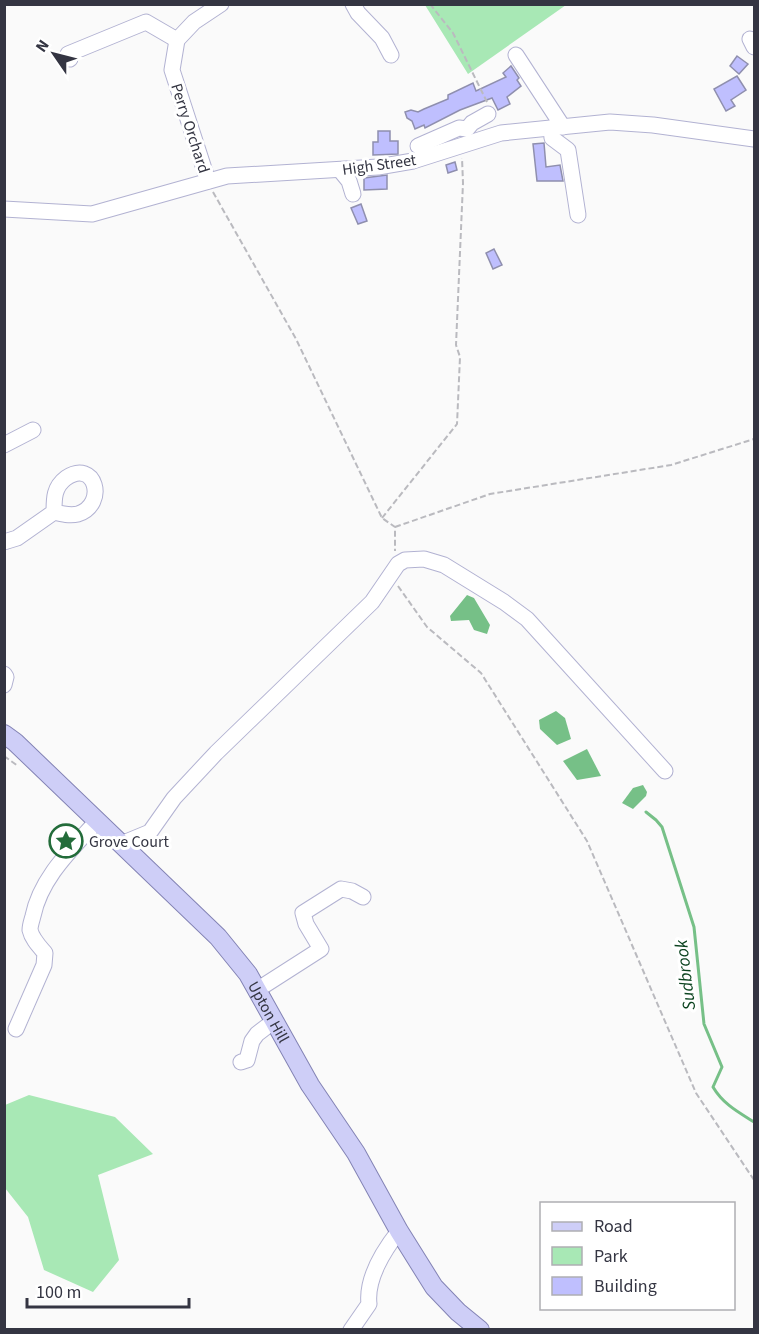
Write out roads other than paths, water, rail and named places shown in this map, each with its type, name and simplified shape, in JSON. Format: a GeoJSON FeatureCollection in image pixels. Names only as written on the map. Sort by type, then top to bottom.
{"type":"FeatureCollection","features":[{"type":"Feature","properties":{"kind":"main road","name":"Upton Hill"},"geometry":{"type":"LineString","coordinates":[[4,734],[218,937],[248,974],[310,1085],[356,1153],[399,1231],[434,1287],[458,1312],[480,1329]]}},
{"type":"Feature","properties":{"kind":"street"},"geometry":{"type":"LineString","coordinates":[[70,58],[68,54],[146,22],[177,40],[194,22],[221,4]]}},
{"type":"Feature","properties":{"kind":"street"},"geometry":{"type":"LineString","coordinates":[[353,4],[358,13],[382,38],[391,56]]}},
{"type":"Feature","properties":{"kind":"street","name":"Perry Orchard"},"geometry":{"type":"LineString","coordinates":[[177,40],[172,70],[208,181]]}},
{"type":"Feature","properties":{"kind":"street"},"geometry":{"type":"LineString","coordinates":[[516,55],[557,128],[552,138],[568,150],[578,215]]}},
{"type":"Feature","properties":{"kind":"street"},"geometry":{"type":"LineString","coordinates":[[467,139],[472,123],[488,110]]}},
{"type":"Feature","properties":{"kind":"street","name":"High Street"},"geometry":{"type":"LineString","coordinates":[[4,209],[92,214],[227,176],[378,167],[413,161],[467,139],[501,133],[610,122],[653,125],[754,139]]}},
{"type":"Feature","properties":{"kind":"street"},"geometry":{"type":"LineString","coordinates":[[418,146],[459,128],[467,139]]}},
{"type":"Feature","properties":{"kind":"street"},"geometry":{"type":"LineString","coordinates":[[340,170],[349,181],[353,194]]}},
{"type":"Feature","properties":{"kind":"street"},"geometry":{"type":"LineString","coordinates":[[4,445],[33,430]]}},
{"type":"Feature","properties":{"kind":"street"},"geometry":{"type":"LineString","coordinates":[[4,542],[17,538],[54,512]]}},
{"type":"Feature","properties":{"kind":"street"},"geometry":{"type":"LineString","coordinates":[[121,844],[150,832],[174,798],[216,753],[372,602],[399,564],[405,560],[424,559],[434,562],[455,572],[518,612],[540,633],[665,771]]}},
{"type":"Feature","properties":{"kind":"street"},"geometry":{"type":"LineString","coordinates":[[4,674],[4,685]]}},
{"type":"Feature","properties":{"kind":"street"},"geometry":{"type":"LineString","coordinates":[[16,1029],[44,965],[45,952],[35,942],[30,928],[34,907],[57,866],[97,821]]}},
{"type":"Feature","properties":{"kind":"street"},"geometry":{"type":"LineString","coordinates":[[256,990],[321,949],[306,924],[303,913],[341,889],[352,891],[363,897]]}},
{"type":"Feature","properties":{"kind":"street"},"geometry":{"type":"LineString","coordinates":[[241,1062],[247,1060],[252,1041],[274,1021]]}},
{"type":"Feature","properties":{"kind":"street"},"geometry":{"type":"LineString","coordinates":[[351,1329],[369,1304],[368,1296],[381,1254],[399,1231]]}},
{"type":"Feature","properties":{"kind":"waterway","name":"Sudbrook"},"geometry":{"type":"LineString","coordinates":[[646,812],[662,827],[694,927],[704,1024],[722,1067],[713,1087],[726,1103],[754,1122]]}},
{"type":"Feature","properties":{"kind":"place","name":"Grove Court"},"geometry":{"type":"Point","coordinates":[66,841]}}]}
